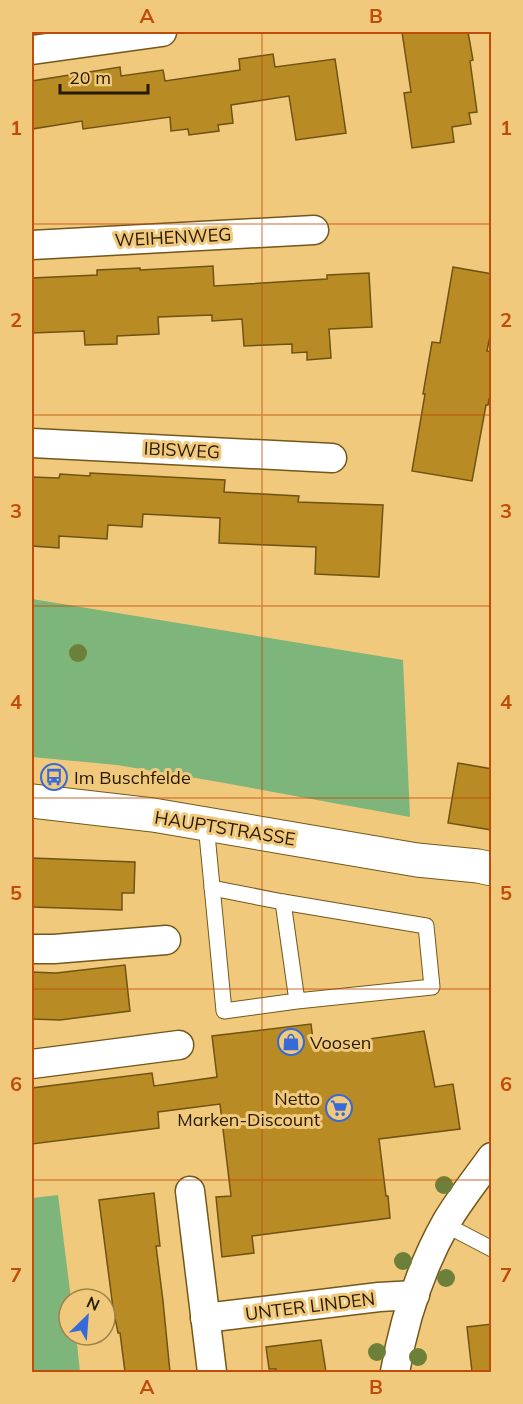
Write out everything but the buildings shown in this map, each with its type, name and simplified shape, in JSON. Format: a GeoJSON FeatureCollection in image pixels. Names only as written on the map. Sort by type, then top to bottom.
{"type":"FeatureCollection","features":[{"type":"Feature","properties":{"kind":"street"},"geometry":{"type":"LineString","coordinates":[[32,50],[162,32]]}},
{"type":"Feature","properties":{"kind":"street","name":"WEIHENWEG"},"geometry":{"type":"LineString","coordinates":[[32,245],[314,230]]}},
{"type":"Feature","properties":{"kind":"street","name":"IBISWEG"},"geometry":{"type":"LineString","coordinates":[[32,442],[332,458]]}},
{"type":"Feature","properties":{"kind":"street","name":"HAUPTSTRASSE"},"geometry":{"type":"LineString","coordinates":[[32,801],[153,815],[417,860],[492,869]]}},
{"type":"Feature","properties":{"kind":"street","name":"HAUPTSTRASSE"},"geometry":{"type":"LineString","coordinates":[[417,860],[492,887]]}},
{"type":"Feature","properties":{"kind":"street"},"geometry":{"type":"LineString","coordinates":[[32,949],[166,940]]}},
{"type":"Feature","properties":{"kind":"street"},"geometry":{"type":"LineString","coordinates":[[32,1064],[179,1045]]}},
{"type":"Feature","properties":{"kind":"street"},"geometry":{"type":"LineString","coordinates":[[395,1372],[400,1345],[415,1295],[432,1249],[446,1224],[492,1157]]}},
{"type":"Feature","properties":{"kind":"street"},"geometry":{"type":"LineString","coordinates":[[190,1191],[212,1372]]}},
{"type":"Feature","properties":{"kind":"street","name":"UNTER LINDEN"},"geometry":{"type":"LineString","coordinates":[[205,1318],[415,1295]]}},
{"type":"Feature","properties":{"kind":"lane"},"geometry":{"type":"LineString","coordinates":[[206,824],[212,888],[224,1011],[432,987],[426,926],[212,888]]}},
{"type":"Feature","properties":{"kind":"lane"},"geometry":{"type":"LineString","coordinates":[[283,902],[297,1001]]}},
{"type":"Feature","properties":{"kind":"lane"},"geometry":{"type":"LineString","coordinates":[[446,1224],[492,1249]]}},
{"type":"Feature","properties":{"kind":"green space"},"geometry":{"type":"Polygon","coordinates":[[[32,599],[403,660],[410,817],[117,765],[32,757],[32,599]]]}},
{"type":"Feature","properties":{"kind":"green space"},"geometry":{"type":"Polygon","coordinates":[[[58,1195],[70,1287],[57,1287],[57,1347],[77,1347],[80,1372],[32,1372],[32,1198],[58,1195]]]}},
{"type":"Feature","properties":{"kind":"place","name":"Im Buschfelde"},"geometry":{"type":"Point","coordinates":[54,777]}},
{"type":"Feature","properties":{"kind":"place","name":"Voosen"},"geometry":{"type":"Point","coordinates":[291,1042]}},
{"type":"Feature","properties":{"kind":"place","name":"Netto Marken-Discount"},"geometry":{"type":"Point","coordinates":[339,1108]}}]}
